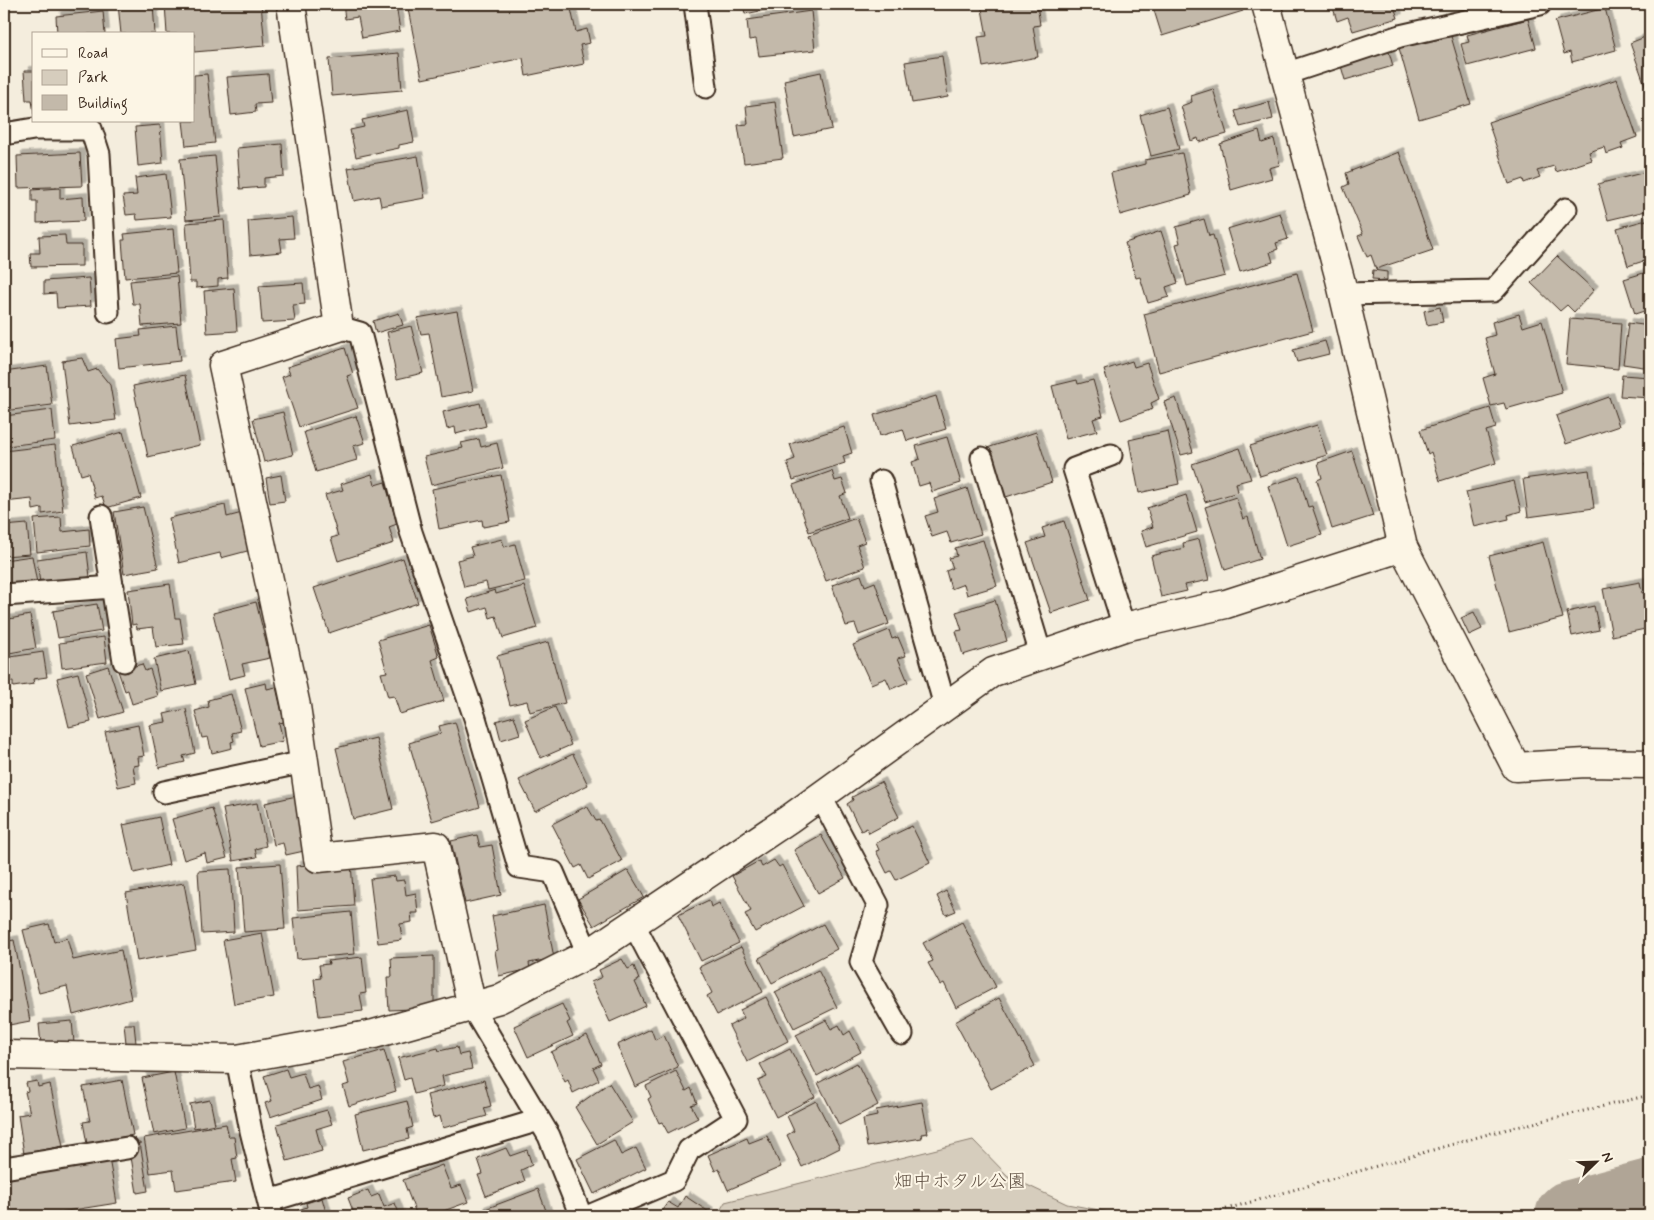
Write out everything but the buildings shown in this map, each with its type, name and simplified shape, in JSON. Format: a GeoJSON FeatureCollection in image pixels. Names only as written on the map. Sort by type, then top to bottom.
{"type":"FeatureCollection","features":[{"type":"Feature","properties":{"kind":"street"},"geometry":{"type":"LineString","coordinates":[[291,4],[339,327],[222,365],[294,696],[318,858],[436,846],[472,1006]]}},
{"type":"Feature","properties":{"kind":"street"},"geometry":{"type":"LineString","coordinates":[[1266,4],[1343,294],[1403,548],[1516,767],[1586,763],[1650,764]]}},
{"type":"Feature","properties":{"kind":"street"},"geometry":{"type":"LineString","coordinates":[[4,1055],[236,1059],[374,1034],[499,999],[588,954],[820,797],[993,672],[1124,627],[1226,604],[1403,548]]}},
{"type":"Feature","properties":{"kind":"lane"},"geometry":{"type":"LineString","coordinates":[[695,4],[706,86]]}},
{"type":"Feature","properties":{"kind":"lane"},"geometry":{"type":"LineString","coordinates":[[1285,74],[1400,36],[1540,4]]}},
{"type":"Feature","properties":{"kind":"lane"},"geometry":{"type":"LineString","coordinates":[[4,134],[34,129],[90,129],[99,154],[108,312]]}},
{"type":"Feature","properties":{"kind":"lane"},"geometry":{"type":"LineString","coordinates":[[1343,294],[1493,290],[1566,209]]}},
{"type":"Feature","properties":{"kind":"lane"},"geometry":{"type":"LineString","coordinates":[[339,327],[360,333],[411,532],[475,718],[519,867],[553,872],[588,954]]}},
{"type":"Feature","properties":{"kind":"lane"},"geometry":{"type":"LineString","coordinates":[[1111,456],[1074,469],[1124,627]]}},
{"type":"Feature","properties":{"kind":"lane"},"geometry":{"type":"LineString","coordinates":[[982,458],[1041,655]]}},
{"type":"Feature","properties":{"kind":"lane"},"geometry":{"type":"LineString","coordinates":[[881,481],[945,706]]}},
{"type":"Feature","properties":{"kind":"lane"},"geometry":{"type":"LineString","coordinates":[[101,516],[124,661]]}},
{"type":"Feature","properties":{"kind":"lane"},"geometry":{"type":"LineString","coordinates":[[4,595],[113,587]]}},
{"type":"Feature","properties":{"kind":"lane"},"geometry":{"type":"LineString","coordinates":[[164,792],[304,762]]}},
{"type":"Feature","properties":{"kind":"lane"},"geometry":{"type":"LineString","coordinates":[[820,797],[878,905],[861,962],[902,1034]]}},
{"type":"Feature","properties":{"kind":"lane"},"geometry":{"type":"LineString","coordinates":[[589,1216],[674,1180],[689,1150],[736,1119],[633,923]]}},
{"type":"Feature","properties":{"kind":"lane"},"geometry":{"type":"LineString","coordinates":[[472,1006],[549,1136],[581,1216]]}},
{"type":"Feature","properties":{"kind":"lane"},"geometry":{"type":"LineString","coordinates":[[236,1059],[270,1209],[539,1120]]}},
{"type":"Feature","properties":{"kind":"lane"},"geometry":{"type":"LineString","coordinates":[[4,1168],[127,1148]]}},
{"type":"Feature","properties":{"kind":"path"},"geometry":{"type":"LineString","coordinates":[[1202,1216],[1492,1133],[1650,1095]]}},
{"type":"Feature","properties":{"kind":"green space","name":"畑中ホタル公園"},"geometry":{"type":"Polygon","coordinates":[[[973,1140],[1008,1176],[1067,1204],[1131,1216],[717,1216],[725,1202],[973,1140]]]}},
{"type":"Feature","properties":{"kind":"waterway"},"geometry":{"type":"LineString","coordinates":[[1571,1216],[1650,1195]]}}]}
